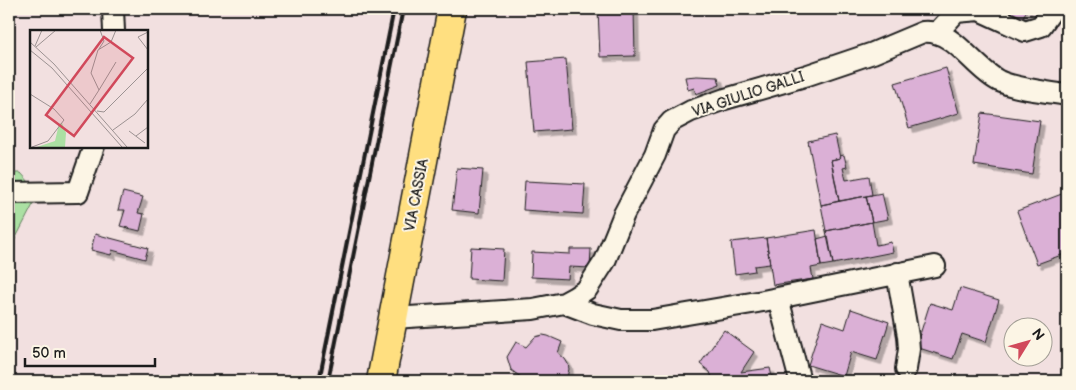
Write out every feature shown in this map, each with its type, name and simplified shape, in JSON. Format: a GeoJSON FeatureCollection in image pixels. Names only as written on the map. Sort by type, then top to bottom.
{"type":"FeatureCollection","features":[{"type":"Feature","properties":{"kind":"main road","name":"VIA CASSIA"},"geometry":{"type":"LineString","coordinates":[[381,381],[452,9]]}},
{"type":"Feature","properties":{"kind":"street"},"geometry":{"type":"LineString","coordinates":[[113,9],[114,30]]}},
{"type":"Feature","properties":{"kind":"street"},"geometry":{"type":"LineString","coordinates":[[1053,9],[1041,26],[1025,31],[979,10],[956,12],[937,33],[952,41],[983,71],[999,81],[1010,85],[1067,95]]}},
{"type":"Feature","properties":{"kind":"street","name":"VIA GIULIO GALLI"},"geometry":{"type":"LineString","coordinates":[[393,318],[533,310],[564,303],[586,288],[605,261],[624,214],[655,155],[664,130],[672,121],[691,111],[726,99],[805,76],[873,53],[923,32],[937,33]]}},
{"type":"Feature","properties":{"kind":"street"},"geometry":{"type":"LineString","coordinates":[[9,194],[78,192],[93,148]]}},
{"type":"Feature","properties":{"kind":"street"},"geometry":{"type":"LineString","coordinates":[[564,303],[593,314],[621,320],[652,320],[778,298],[934,266]]}},
{"type":"Feature","properties":{"kind":"street"},"geometry":{"type":"LineString","coordinates":[[896,274],[908,336],[909,349],[906,369]]}},
{"type":"Feature","properties":{"kind":"street"},"geometry":{"type":"LineString","coordinates":[[778,298],[800,381]]}},
{"type":"Feature","properties":{"kind":"green space"},"geometry":{"type":"Polygon","coordinates":[[[9,173],[21,173],[30,183],[36,199],[9,251],[9,173]]]}},
{"type":"Feature","properties":{"kind":"building"},"geometry":{"type":"Polygon","coordinates":[[[598,9],[634,9],[635,56],[600,57],[598,9]]]}},
{"type":"Feature","properties":{"kind":"building"},"geometry":{"type":"Polygon","coordinates":[[[994,9],[1028,9],[1018,24],[994,9]]]}},
{"type":"Feature","properties":{"kind":"building"},"geometry":{"type":"Polygon","coordinates":[[[566,59],[572,129],[534,132],[528,62],[566,59]]]}},
{"type":"Feature","properties":{"kind":"building"},"geometry":{"type":"Polygon","coordinates":[[[946,68],[959,113],[909,128],[895,83],[946,68]]]}},
{"type":"Feature","properties":{"kind":"building"},"geometry":{"type":"Polygon","coordinates":[[[685,77],[718,77],[720,85],[696,94],[694,88],[688,90],[685,77]]]}},
{"type":"Feature","properties":{"kind":"building"},"geometry":{"type":"Polygon","coordinates":[[[982,113],[1040,121],[1032,174],[974,165],[982,113]]]}},
{"type":"Feature","properties":{"kind":"building"},"geometry":{"type":"Polygon","coordinates":[[[835,135],[840,158],[831,160],[839,201],[821,205],[808,141],[835,135]]]}},
{"type":"Feature","properties":{"kind":"building"},"geometry":{"type":"Polygon","coordinates":[[[844,155],[847,167],[843,168],[846,180],[869,176],[872,195],[839,201],[831,160],[844,155]]]}},
{"type":"Feature","properties":{"kind":"building"},"geometry":{"type":"Polygon","coordinates":[[[457,168],[483,170],[479,213],[452,210],[457,168]]]}},
{"type":"Feature","properties":{"kind":"building"},"geometry":{"type":"Polygon","coordinates":[[[525,181],[585,184],[583,214],[523,210],[525,181]]]}},
{"type":"Feature","properties":{"kind":"building"},"geometry":{"type":"Polygon","coordinates":[[[123,192],[143,197],[138,213],[144,214],[140,231],[120,226],[125,210],[118,210],[123,192]]]}},
{"type":"Feature","properties":{"kind":"building"},"geometry":{"type":"Polygon","coordinates":[[[1067,192],[1067,253],[1037,264],[1017,211],[1067,192]]]}},
{"type":"Feature","properties":{"kind":"building"},"geometry":{"type":"Polygon","coordinates":[[[882,193],[888,219],[872,222],[866,196],[882,193]]]}},
{"type":"Feature","properties":{"kind":"building"},"geometry":{"type":"Polygon","coordinates":[[[866,196],[872,222],[826,231],[821,205],[866,196]]]}},
{"type":"Feature","properties":{"kind":"building"},"geometry":{"type":"Polygon","coordinates":[[[872,222],[876,245],[891,242],[893,252],[833,264],[826,231],[872,222]]]}},
{"type":"Feature","properties":{"kind":"building"},"geometry":{"type":"Polygon","coordinates":[[[816,230],[821,266],[811,268],[813,279],[773,285],[766,238],[816,230]]]}},
{"type":"Feature","properties":{"kind":"building"},"geometry":{"type":"Polygon","coordinates":[[[95,234],[148,248],[145,259],[112,250],[111,255],[91,250],[95,234]]]}},
{"type":"Feature","properties":{"kind":"building"},"geometry":{"type":"Polygon","coordinates":[[[828,236],[833,264],[821,266],[817,239],[828,236]]]}},
{"type":"Feature","properties":{"kind":"building"},"geometry":{"type":"Polygon","coordinates":[[[766,238],[770,264],[754,266],[755,271],[735,274],[731,242],[766,238]]]}},
{"type":"Feature","properties":{"kind":"building"},"geometry":{"type":"Polygon","coordinates":[[[471,247],[504,249],[502,281],[469,279],[471,247]]]}},
{"type":"Feature","properties":{"kind":"building"},"geometry":{"type":"Polygon","coordinates":[[[570,249],[591,249],[590,268],[569,267],[568,279],[531,277],[532,252],[570,254],[570,249]]]}},
{"type":"Feature","properties":{"kind":"building"},"geometry":{"type":"Polygon","coordinates":[[[960,288],[999,300],[986,342],[962,334],[953,359],[916,347],[930,303],[953,310],[960,288]]]}},
{"type":"Feature","properties":{"kind":"building"},"geometry":{"type":"Polygon","coordinates":[[[851,309],[889,322],[877,360],[851,352],[844,376],[808,365],[822,321],[845,329],[851,309]]]}},
{"type":"Feature","properties":{"kind":"building"},"geometry":{"type":"Polygon","coordinates":[[[724,330],[754,352],[741,372],[770,368],[773,381],[713,381],[710,372],[700,364],[724,330]]]}},
{"type":"Feature","properties":{"kind":"building"},"geometry":{"type":"Polygon","coordinates":[[[543,335],[562,342],[558,353],[568,364],[569,369],[566,381],[521,381],[522,378],[511,370],[507,357],[516,342],[526,347],[535,337],[543,335]]]}},
{"type":"Feature","properties":{"kind":"railway"},"geometry":{"type":"LineString","coordinates":[[319,381],[394,9]]}},
{"type":"Feature","properties":{"kind":"railway"},"geometry":{"type":"LineString","coordinates":[[328,381],[403,9]]}}]}
